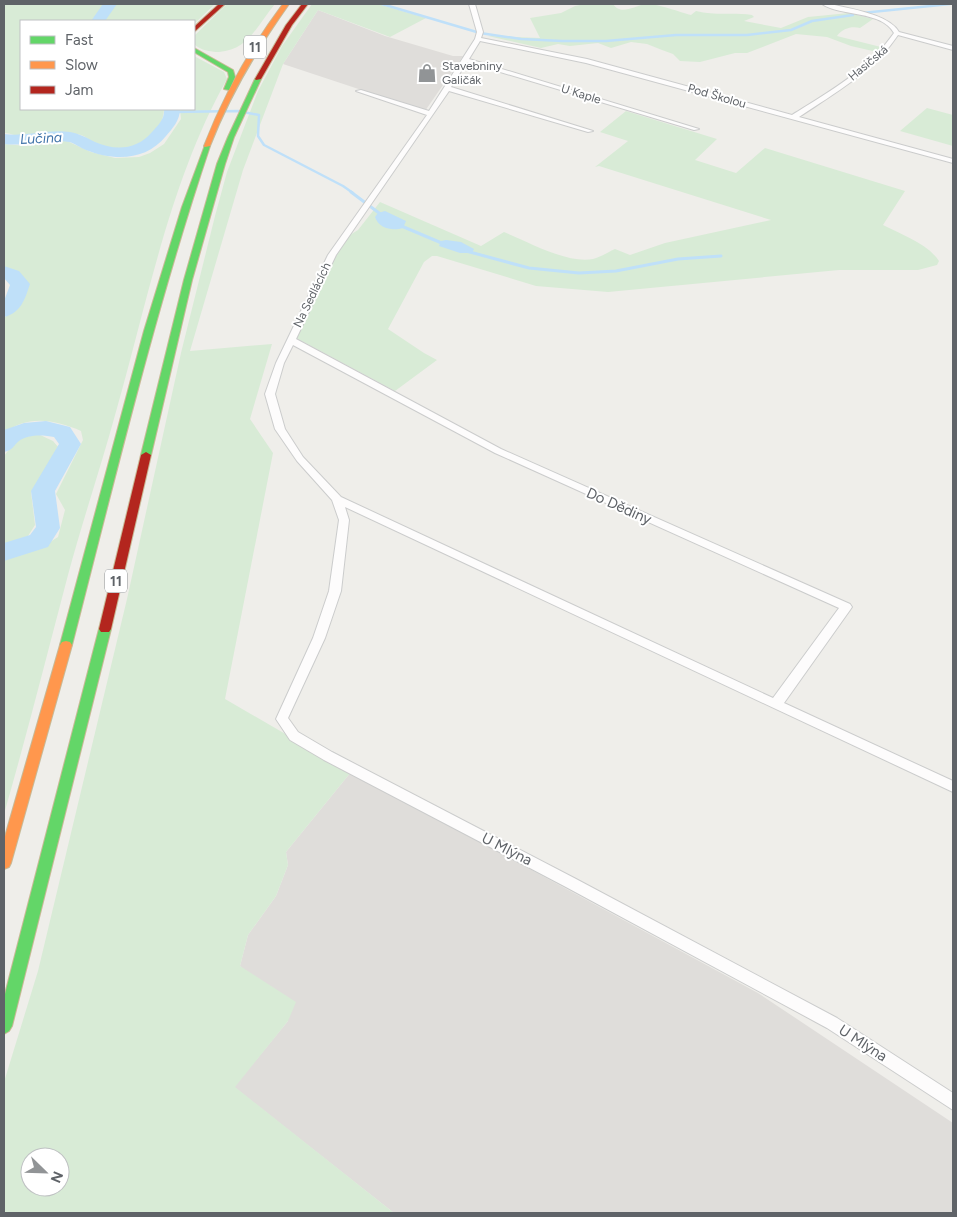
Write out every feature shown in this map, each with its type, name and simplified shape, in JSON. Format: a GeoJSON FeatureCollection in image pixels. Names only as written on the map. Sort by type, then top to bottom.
{"type":"FeatureCollection","features":[{"type":"Feature","properties":{"kind":"highway"},"geometry":{"type":"LineString","coordinates":[[195,29],[222,4]]}},
{"type":"Feature","properties":{"kind":"highway","name":"11"},"geometry":{"type":"LineString","coordinates":[[4,863],[52,695],[162,282],[200,162],[228,93],[260,37],[286,4]]}},
{"type":"Feature","properties":{"kind":"highway","name":"11"},"geometry":{"type":"LineString","coordinates":[[4,1026],[90,690],[188,280],[221,164],[231,137],[264,67],[289,25],[305,4]]}},
{"type":"Feature","properties":{"kind":"highway"},"geometry":{"type":"LineString","coordinates":[[242,52],[255,46],[260,37]]}},
{"type":"Feature","properties":{"kind":"highway"},"geometry":{"type":"LineString","coordinates":[[198,51],[231,71],[232,77],[226,89],[228,93]]}},
{"type":"Feature","properties":{"kind":"highway"},"geometry":{"type":"LineString","coordinates":[[198,51],[226,54]]}},
{"type":"Feature","properties":{"kind":"street"},"geometry":{"type":"LineString","coordinates":[[472,4],[480,35]]}},
{"type":"Feature","properties":{"kind":"street","name":"Hasičská"},"geometry":{"type":"LineString","coordinates":[[794,117],[832,92],[884,53],[897,34],[893,26],[880,19],[825,4]]}},
{"type":"Feature","properties":{"kind":"street"},"geometry":{"type":"LineString","coordinates":[[897,34],[953,48]]}},
{"type":"Feature","properties":{"kind":"street","name":"Na Sedlácích"},"geometry":{"type":"LineString","coordinates":[[325,486],[300,459],[280,429],[270,394],[280,363],[332,255],[430,114],[466,60],[480,35]]}},
{"type":"Feature","properties":{"kind":"street","name":"Pod Školou"},"geometry":{"type":"LineString","coordinates":[[480,35],[587,61],[953,161]]}},
{"type":"Feature","properties":{"kind":"street","name":"U Kaple"},"geometry":{"type":"LineString","coordinates":[[466,60],[696,129]]}},
{"type":"Feature","properties":{"kind":"street"},"geometry":{"type":"LineString","coordinates":[[447,88],[590,131]]}},
{"type":"Feature","properties":{"kind":"street"},"geometry":{"type":"LineString","coordinates":[[359,91],[430,114]]}},
{"type":"Feature","properties":{"kind":"street","name":"Do Dědiny"},"geometry":{"type":"LineString","coordinates":[[291,340],[498,451],[846,607],[776,704]]}},
{"type":"Feature","properties":{"kind":"street","name":"U Mlýna"},"geometry":{"type":"LineString","coordinates":[[325,486],[337,499],[344,520],[335,591],[320,638],[282,719],[294,736],[328,756],[572,883],[832,1022],[953,1102]]}},
{"type":"Feature","properties":{"kind":"street"},"geometry":{"type":"LineString","coordinates":[[337,499],[953,787]]}},
{"type":"Feature","properties":{"kind":"shaded area"},"geometry":{"type":"Polygon","coordinates":[[[318,10],[385,36],[453,56],[463,56],[425,111],[283,64],[318,10]]]}},
{"type":"Feature","properties":{"kind":"shaded area"},"geometry":{"type":"Polygon","coordinates":[[[351,772],[758,993],[953,1123],[953,1213],[394,1213],[234,1087],[288,1021],[240,966],[248,935],[276,896],[288,865],[286,852],[351,772]]]}},
{"type":"Feature","properties":{"kind":"green space"},"geometry":{"type":"Polygon","coordinates":[[[4,4],[215,4],[195,23],[195,20],[20,20],[20,110],[164,110],[162,120],[157,130],[150,137],[131,147],[120,149],[98,145],[75,134],[29,139],[4,133],[4,4]]]}},
{"type":"Feature","properties":{"kind":"green space"},"geometry":{"type":"Polygon","coordinates":[[[227,4],[275,4],[252,35],[238,47],[212,52],[196,46],[195,35],[227,4]]]}},
{"type":"Feature","properties":{"kind":"green space"},"geometry":{"type":"Polygon","coordinates":[[[312,4],[378,4],[426,18],[390,37],[318,10],[283,64],[243,170],[190,351],[272,344],[250,419],[273,453],[225,699],[351,772],[286,852],[288,865],[276,896],[248,935],[240,966],[296,1002],[288,1021],[235,1087],[394,1213],[4,1213],[4,1082],[38,971],[127,599],[181,353],[215,216],[227,172],[258,91],[282,46],[312,4]]]}},
{"type":"Feature","properties":{"kind":"green space"},"geometry":{"type":"Polygon","coordinates":[[[613,4],[616,8],[624,10],[650,4],[691,15],[696,11],[752,15],[754,17],[744,21],[781,28],[808,17],[849,13],[873,19],[860,28],[845,29],[837,36],[881,47],[877,52],[851,46],[827,37],[796,34],[747,53],[735,53],[700,62],[680,61],[673,54],[647,44],[631,42],[611,48],[598,43],[570,46],[558,44],[541,48],[488,36],[540,38],[530,18],[561,13],[575,6],[613,4]]]}},
{"type":"Feature","properties":{"kind":"green space"},"geometry":{"type":"Polygon","coordinates":[[[195,57],[224,72],[227,79],[207,117],[191,157],[163,240],[111,429],[68,575],[4,814],[4,559],[42,547],[58,537],[65,510],[56,494],[83,440],[81,431],[62,424],[41,421],[31,421],[22,424],[4,434],[4,318],[23,301],[27,288],[20,276],[4,267],[4,144],[27,146],[41,142],[67,141],[91,152],[115,158],[139,157],[150,153],[164,144],[181,119],[180,110],[195,110],[195,57]]]}},
{"type":"Feature","properties":{"kind":"green space"},"geometry":{"type":"Polygon","coordinates":[[[927,108],[953,115],[953,146],[900,131],[927,108]]]}},
{"type":"Feature","properties":{"kind":"green space"},"geometry":{"type":"Polygon","coordinates":[[[626,111],[717,139],[695,160],[736,173],[765,148],[905,191],[883,225],[921,244],[939,261],[937,265],[918,270],[839,270],[608,292],[536,286],[432,256],[424,262],[388,329],[437,360],[395,391],[296,338],[334,259],[350,235],[358,230],[380,202],[481,246],[504,232],[548,251],[583,260],[596,258],[615,249],[630,255],[665,243],[771,220],[599,166],[595,167],[628,141],[600,132],[626,111]]]}},
{"type":"Feature","properties":{"kind":"green space"},"geometry":{"type":"Polygon","coordinates":[[[38,434],[53,441],[59,448],[31,492],[35,525],[28,536],[4,544],[4,456],[17,439],[38,434]]]}},
{"type":"Feature","properties":{"kind":"water"},"geometry":{"type":"Polygon","coordinates":[[[385,211],[406,221],[403,228],[391,229],[383,227],[375,217],[378,213],[385,211]]]}},
{"type":"Feature","properties":{"kind":"water"},"geometry":{"type":"Polygon","coordinates":[[[441,241],[461,242],[474,249],[472,253],[460,253],[439,246],[441,241]]]}},
{"type":"Feature","properties":{"kind":"waterway","name":"Lučina"},"geometry":{"type":"LineString","coordinates":[[99,20],[110,4]]}},
{"type":"Feature","properties":{"kind":"waterway"},"geometry":{"type":"LineString","coordinates":[[382,4],[480,33],[521,39],[562,41],[606,41],[676,35],[747,35],[791,30],[812,21],[853,15]]}},
{"type":"Feature","properties":{"kind":"waterway"},"geometry":{"type":"LineString","coordinates":[[862,13],[950,4]]}},
{"type":"Feature","properties":{"kind":"waterway","name":"Lučina"},"geometry":{"type":"LineString","coordinates":[[4,139],[22,141],[52,137],[71,137],[102,150],[121,153],[130,152],[155,140],[169,121],[172,110]]}},
{"type":"Feature","properties":{"kind":"waterway"},"geometry":{"type":"LineString","coordinates":[[173,112],[238,111],[259,115],[258,136],[264,145],[353,193]]}},
{"type":"Feature","properties":{"kind":"waterway"},"geometry":{"type":"LineString","coordinates":[[351,192],[383,216]]}},
{"type":"Feature","properties":{"kind":"waterway"},"geometry":{"type":"LineString","coordinates":[[399,225],[444,244]]}},
{"type":"Feature","properties":{"kind":"waterway"},"geometry":{"type":"LineString","coordinates":[[466,251],[529,268],[579,273],[616,271],[678,259],[721,256]]}},
{"type":"Feature","properties":{"kind":"waterway","name":"Lučina"},"geometry":{"type":"LineString","coordinates":[[4,272],[12,275],[20,284],[14,303],[4,311]]}},
{"type":"Feature","properties":{"kind":"waterway","name":"Lučina"},"geometry":{"type":"LineString","coordinates":[[4,445],[12,435],[24,430],[46,428],[62,432],[70,444],[43,491],[48,528],[39,541],[4,552]]}},
{"type":"Feature","properties":{"kind":"traffic: fast"},"geometry":{"type":"LineString","coordinates":[[195,51],[231,71],[232,77],[227,89]]}},
{"type":"Feature","properties":{"kind":"traffic: fast"},"geometry":{"type":"LineString","coordinates":[[146,455],[188,280],[221,164],[231,137],[258,79]]}},
{"type":"Feature","properties":{"kind":"traffic: fast"},"geometry":{"type":"LineString","coordinates":[[66,645],[148,331],[166,269],[207,146]]}},
{"type":"Feature","properties":{"kind":"traffic: fast"},"geometry":{"type":"LineString","coordinates":[[4,1026],[105,629]]}},
{"type":"Feature","properties":{"kind":"traffic: slow"},"geometry":{"type":"LineString","coordinates":[[207,146],[214,127],[241,72],[262,37],[286,4]]}},
{"type":"Feature","properties":{"kind":"traffic: slow"},"geometry":{"type":"LineString","coordinates":[[4,863],[66,645]]}},
{"type":"Feature","properties":{"kind":"traffic: jam"},"geometry":{"type":"LineString","coordinates":[[195,29],[222,4]]}},
{"type":"Feature","properties":{"kind":"traffic: jam"},"geometry":{"type":"LineString","coordinates":[[258,79],[289,25],[305,4]]}},
{"type":"Feature","properties":{"kind":"traffic: jam"},"geometry":{"type":"LineString","coordinates":[[105,629],[146,455]]}},
{"type":"Feature","properties":{"kind":"place","name":"Stavebniny Galičák"},"geometry":{"type":"Point","coordinates":[427,73]}}]}
